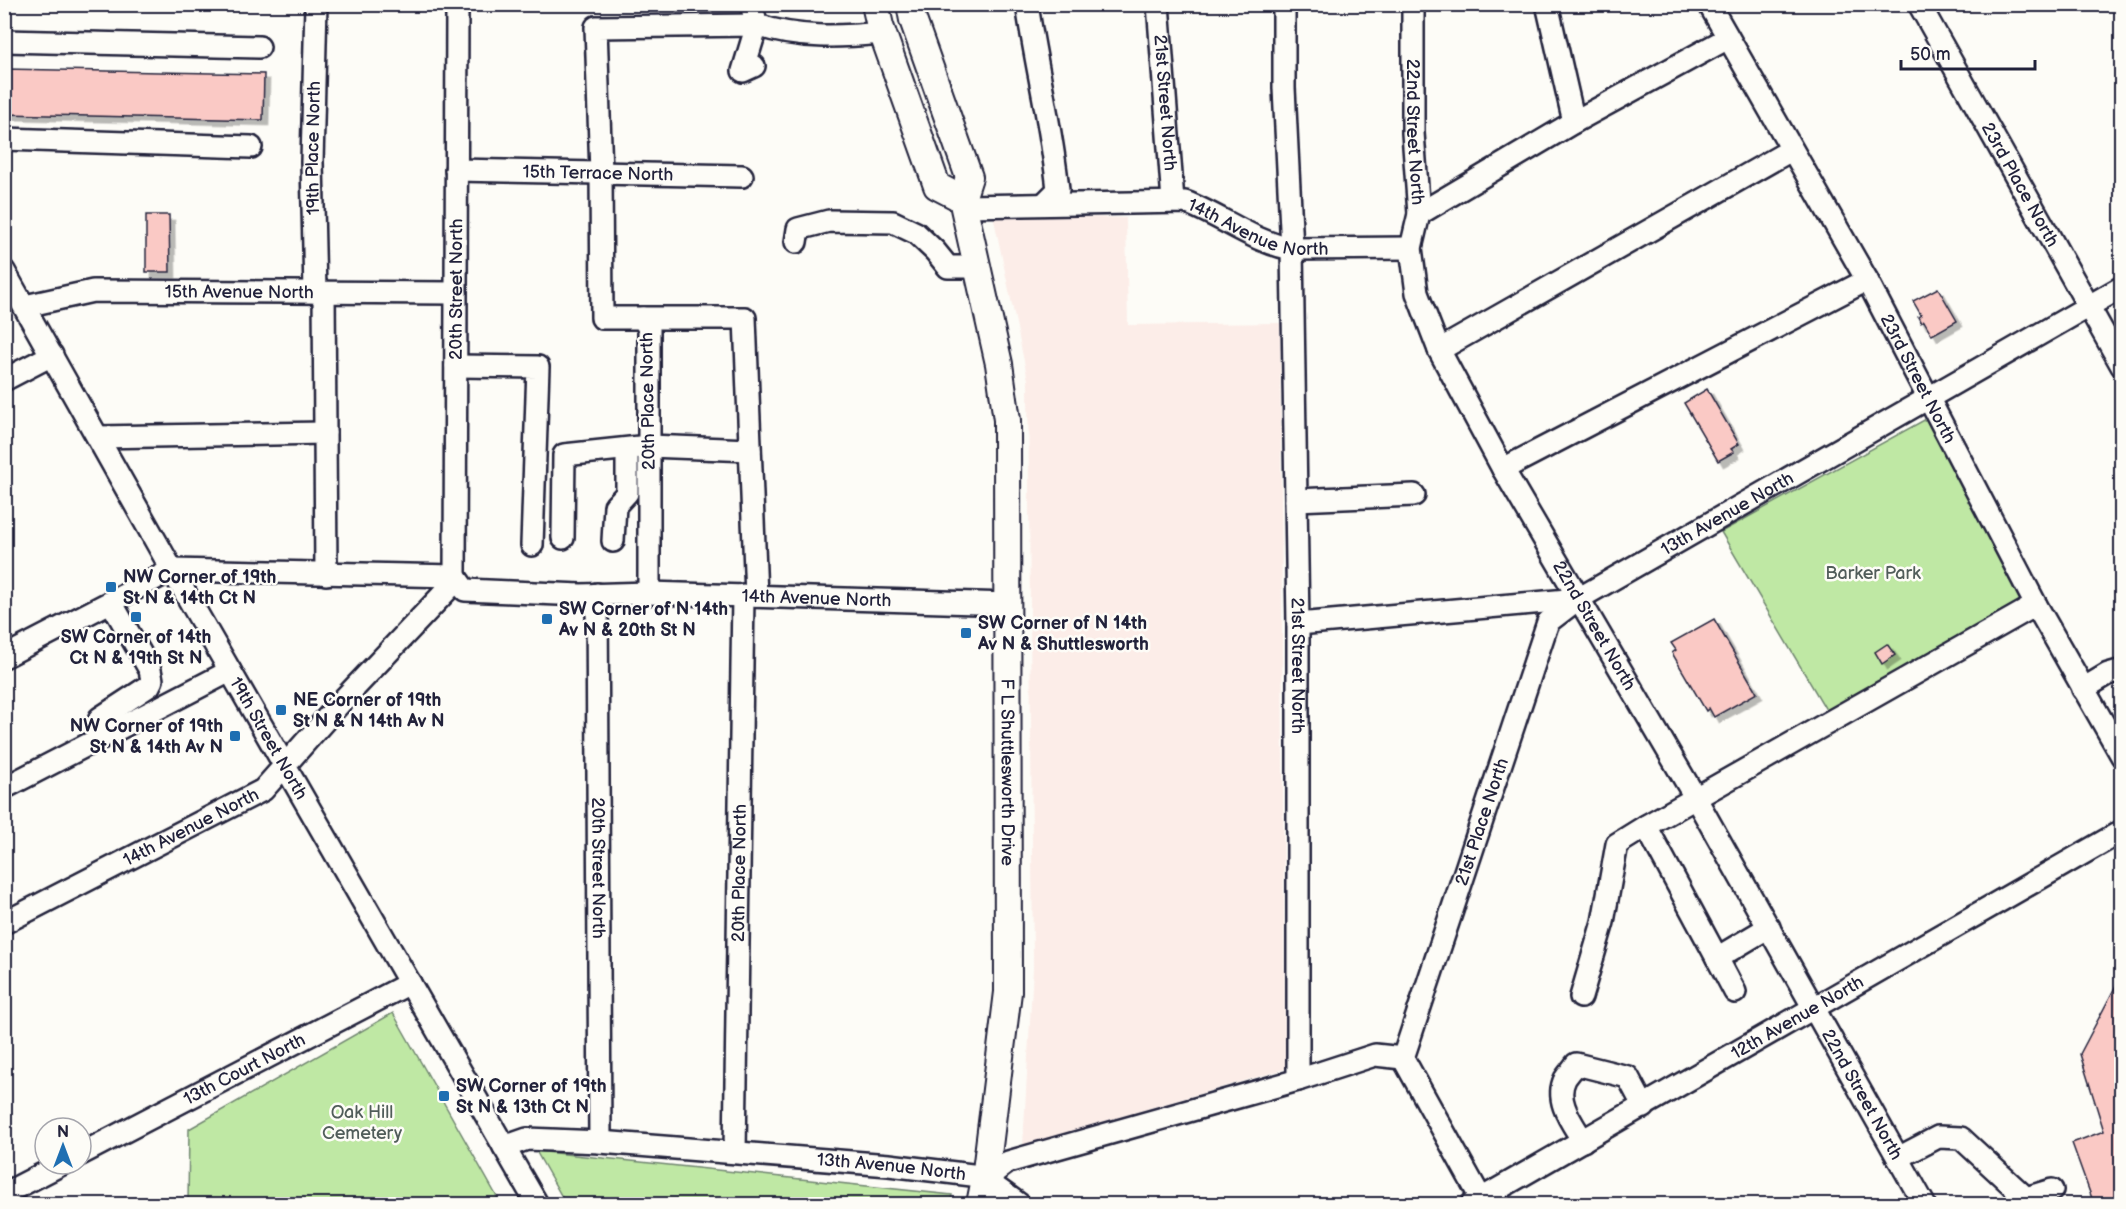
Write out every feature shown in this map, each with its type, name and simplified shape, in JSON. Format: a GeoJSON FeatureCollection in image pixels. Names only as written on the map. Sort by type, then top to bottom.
{"type":"FeatureCollection","features":[{"type":"Feature","properties":{"kind":"main road"},"geometry":{"type":"LineString","coordinates":[[875,4],[882,33],[937,186],[963,202]]}},
{"type":"Feature","properties":{"kind":"main road","name":"F L Shuttlesworth Drive"},"geometry":{"type":"LineString","coordinates":[[910,4],[913,20],[969,177],[963,202],[999,364],[1007,420],[1008,992],[980,1204]]}},
{"type":"Feature","properties":{"kind":"street","name":"19th Place North"},"geometry":{"type":"LineString","coordinates":[[316,4],[312,162],[325,433],[326,574]]}},
{"type":"Feature","properties":{"kind":"street","name":"20th Street North"},"geometry":{"type":"LineString","coordinates":[[455,576],[457,4]]}},
{"type":"Feature","properties":{"kind":"street"},"geometry":{"type":"LineString","coordinates":[[1027,4],[1054,148],[1058,190],[1044,204]]}},
{"type":"Feature","properties":{"kind":"street","name":"21st Street North"},"geometry":{"type":"LineString","coordinates":[[1158,4],[1173,201]]}},
{"type":"Feature","properties":{"kind":"street","name":"21st Street North"},"geometry":{"type":"LineString","coordinates":[[1284,4],[1284,88],[1292,249],[1298,624],[1298,1080]]}},
{"type":"Feature","properties":{"kind":"street","name":"22nd Street North"},"geometry":{"type":"LineString","coordinates":[[1413,4],[1413,133],[1419,214],[1412,248],[1418,293],[1439,350],[1503,469],[1695,797],[1924,1204]]}},
{"type":"Feature","properties":{"kind":"street"},"geometry":{"type":"LineString","coordinates":[[1547,4],[1574,122]]}},
{"type":"Feature","properties":{"kind":"street","name":"23rd Street North"},"geometry":{"type":"LineString","coordinates":[[1708,4],[1867,280],[2036,605],[2121,756]]}},
{"type":"Feature","properties":{"kind":"street","name":"23rd Place North"},"geometry":{"type":"LineString","coordinates":[[1919,4],[2121,366]]}},
{"type":"Feature","properties":{"kind":"street"},"geometry":{"type":"LineString","coordinates":[[643,318],[602,318],[601,173],[596,27],[754,15],[778,32],[843,37],[882,33]]}},
{"type":"Feature","properties":{"kind":"street"},"geometry":{"type":"LineString","coordinates":[[754,15],[743,71],[754,66]]}},
{"type":"Feature","properties":{"kind":"street"},"geometry":{"type":"LineString","coordinates":[[1419,214],[1574,122],[1728,38]]}},
{"type":"Feature","properties":{"kind":"street"},"geometry":{"type":"LineString","coordinates":[[4,41],[259,47]]}},
{"type":"Feature","properties":{"kind":"street"},"geometry":{"type":"LineString","coordinates":[[4,139],[250,147]]}},
{"type":"Feature","properties":{"kind":"street"},"geometry":{"type":"LineString","coordinates":[[1439,350],[1791,150]]}},
{"type":"Feature","properties":{"kind":"street","name":"15th Terrace North"},"geometry":{"type":"LineString","coordinates":[[456,170],[742,176]]}},
{"type":"Feature","properties":{"kind":"street","name":"14th Avenue North"},"geometry":{"type":"LineString","coordinates":[[963,202],[1044,204],[1185,202],[1260,239],[1292,249],[1412,248]]}},
{"type":"Feature","properties":{"kind":"street"},"geometry":{"type":"LineString","coordinates":[[796,242],[798,229],[829,221],[894,222],[916,233],[948,267],[976,267]]}},
{"type":"Feature","properties":{"kind":"street","name":"19th Street North"},"geometry":{"type":"LineString","coordinates":[[4,271],[172,570],[537,1204]]}},
{"type":"Feature","properties":{"kind":"street"},"geometry":{"type":"LineString","coordinates":[[1503,469],[1867,280]]}},
{"type":"Feature","properties":{"kind":"street","name":"13th Avenue North"},"geometry":{"type":"LineString","coordinates":[[1298,624],[1578,599],[2121,287]]}},
{"type":"Feature","properties":{"kind":"street","name":"15th Avenue North"},"geometry":{"type":"LineString","coordinates":[[25,306],[93,291],[456,293]]}},
{"type":"Feature","properties":{"kind":"street","name":"20th Place North"},"geometry":{"type":"LineString","coordinates":[[649,593],[649,329],[643,318],[745,318],[750,450],[750,596],[735,1152]]}},
{"type":"Feature","properties":{"kind":"street"},"geometry":{"type":"LineString","coordinates":[[4,380],[52,356]]}},
{"type":"Feature","properties":{"kind":"street"},"geometry":{"type":"LineString","coordinates":[[456,366],[538,367],[532,545]]}},
{"type":"Feature","properties":{"kind":"street"},"geometry":{"type":"LineString","coordinates":[[98,437],[325,433]]}},
{"type":"Feature","properties":{"kind":"street"},"geometry":{"type":"LineString","coordinates":[[562,538],[564,455],[649,446],[750,450]]}},
{"type":"Feature","properties":{"kind":"street"},"geometry":{"type":"LineString","coordinates":[[613,541],[615,506],[627,493],[627,449]]}},
{"type":"Feature","properties":{"kind":"street"},"geometry":{"type":"LineString","coordinates":[[1296,500],[1414,495]]}},
{"type":"Feature","properties":{"kind":"street"},"geometry":{"type":"LineString","coordinates":[[4,657],[172,570],[455,576]]}},
{"type":"Feature","properties":{"kind":"street","name":"14th Avenue North"},"geometry":{"type":"LineString","coordinates":[[455,576],[465,590],[581,595],[649,593],[1009,604]]}},
{"type":"Feature","properties":{"kind":"street","name":"14th Avenue North"},"geometry":{"type":"LineString","coordinates":[[4,923],[263,790],[341,702],[450,587],[455,576]]}},
{"type":"Feature","properties":{"kind":"street","name":"20th Street North"},"geometry":{"type":"LineString","coordinates":[[597,594],[600,1142]]}},
{"type":"Feature","properties":{"kind":"street","name":"21st Place North"},"geometry":{"type":"LineString","coordinates":[[1403,1058],[1548,622],[1578,599]]}},
{"type":"Feature","properties":{"kind":"street"},"geometry":{"type":"LineString","coordinates":[[101,738],[98,728],[100,718],[149,686],[152,680],[150,670],[111,602]]}},
{"type":"Feature","properties":{"kind":"street"},"geometry":{"type":"LineString","coordinates":[[1581,997],[1603,922],[1617,844],[1695,797],[2036,605]]}},
{"type":"Feature","properties":{"kind":"street"},"geometry":{"type":"LineString","coordinates":[[2083,689],[2108,674],[2121,670]]}},
{"type":"Feature","properties":{"kind":"street"},"geometry":{"type":"LineString","coordinates":[[4,788],[230,671]]}},
{"type":"Feature","properties":{"kind":"street"},"geometry":{"type":"LineString","coordinates":[[1646,826],[1736,992]]}},
{"type":"Feature","properties":{"kind":"street","name":"12th Avenue North"},"geometry":{"type":"LineString","coordinates":[[1479,1203],[2121,831]]}},
{"type":"Feature","properties":{"kind":"street"},"geometry":{"type":"LineString","coordinates":[[1717,958],[1769,927]]}},
{"type":"Feature","properties":{"kind":"street","name":"13th Court North"},"geometry":{"type":"LineString","coordinates":[[93,1148],[410,983]]}},
{"type":"Feature","properties":{"kind":"street","name":"13th Avenue North"},"geometry":{"type":"LineString","coordinates":[[504,1147],[527,1139],[600,1142],[889,1165],[980,1176],[985,1179],[1008,1162],[1298,1080],[1375,1055],[1403,1058]]}},
{"type":"Feature","properties":{"kind":"street"},"geometry":{"type":"LineString","coordinates":[[1403,1058],[1479,1203]]}},
{"type":"Feature","properties":{"kind":"street"},"geometry":{"type":"LineString","coordinates":[[1583,1141],[1566,1112],[1562,1099],[1564,1081],[1576,1064],[1628,1077],[1644,1107]]}},
{"type":"Feature","properties":{"kind":"street"},"geometry":{"type":"LineString","coordinates":[[1898,1158],[1938,1137],[1960,1138],[2026,1198],[2052,1190]]}},
{"type":"Feature","properties":{"kind":"street"},"geometry":{"type":"LineString","coordinates":[[4,1194],[39,1176]]}},
{"type":"Feature","properties":{"kind":"street"},"geometry":{"type":"LineString","coordinates":[[985,1179],[1019,1204]]}},
{"type":"Feature","properties":{"kind":"shaded area"},"geometry":{"type":"Polygon","coordinates":[[[993,215],[1126,218],[1128,325],[1280,323],[1285,1069],[1023,1145],[1033,968],[1028,380],[993,215]]]}},
{"type":"Feature","properties":{"kind":"green space","name":"Barker Park"},"geometry":{"type":"Polygon","coordinates":[[[1937,413],[2036,605],[1832,720],[1721,532],[1937,413]]]}},
{"type":"Feature","properties":{"kind":"green space","name":"Oak Hill Cemetery"},"geometry":{"type":"Polygon","coordinates":[[[393,1013],[501,1204],[188,1204],[189,1129],[393,1013]]]}},
{"type":"Feature","properties":{"kind":"green space"},"geometry":{"type":"Polygon","coordinates":[[[536,1151],[952,1195],[950,1204],[566,1204],[536,1151]]]}},
{"type":"Feature","properties":{"kind":"building"},"geometry":{"type":"Polygon","coordinates":[[[4,69],[264,74],[263,120],[4,114],[4,69]]]}},
{"type":"Feature","properties":{"kind":"building"},"geometry":{"type":"Polygon","coordinates":[[[146,215],[169,215],[170,272],[146,272],[146,215]]]}},
{"type":"Feature","properties":{"kind":"building"},"geometry":{"type":"Polygon","coordinates":[[[1938,288],[1957,321],[1932,335],[1924,321],[1921,323],[1918,317],[1921,315],[1913,301],[1938,288]]]}},
{"type":"Feature","properties":{"kind":"building"},"geometry":{"type":"Polygon","coordinates":[[[1707,389],[1739,444],[1731,449],[1734,452],[1718,461],[1684,403],[1707,389]]]}},
{"type":"Feature","properties":{"kind":"building"},"geometry":{"type":"Polygon","coordinates":[[[1714,619],[1757,693],[1714,717],[1709,708],[1706,711],[1672,653],[1676,650],[1671,643],[1714,619]]]}},
{"type":"Feature","properties":{"kind":"building"},"geometry":{"type":"Polygon","coordinates":[[[1887,644],[1895,655],[1882,664],[1875,652],[1887,644]]]}},
{"type":"Feature","properties":{"kind":"building"},"geometry":{"type":"Polygon","coordinates":[[[2122,974],[2122,1204],[2094,1204],[2072,1143],[2104,1131],[2080,1054],[2122,974]]]}},
{"type":"Feature","properties":{"kind":"place","name":"NW Corner of 19th St N & 14th Ct N"},"geometry":{"type":"Point","coordinates":[111,587]}},
{"type":"Feature","properties":{"kind":"place","name":"SW Corner of 14th Ct N & 19th St N"},"geometry":{"type":"Point","coordinates":[136,617]}},
{"type":"Feature","properties":{"kind":"place","name":"SW Corner of N 14th Av N & 20th St N"},"geometry":{"type":"Point","coordinates":[547,619]}},
{"type":"Feature","properties":{"kind":"place","name":"SW Corner of N 14th Av N & Shuttlesworth"},"geometry":{"type":"Point","coordinates":[966,633]}},
{"type":"Feature","properties":{"kind":"place","name":"NE Corner of 19th St N & N 14th Av N"},"geometry":{"type":"Point","coordinates":[281,710]}},
{"type":"Feature","properties":{"kind":"place","name":"NW Corner of 19th St N & 14th Av N"},"geometry":{"type":"Point","coordinates":[235,736]}},
{"type":"Feature","properties":{"kind":"place","name":"SW Corner of 19th St N & 13th Ct N"},"geometry":{"type":"Point","coordinates":[444,1096]}}]}
